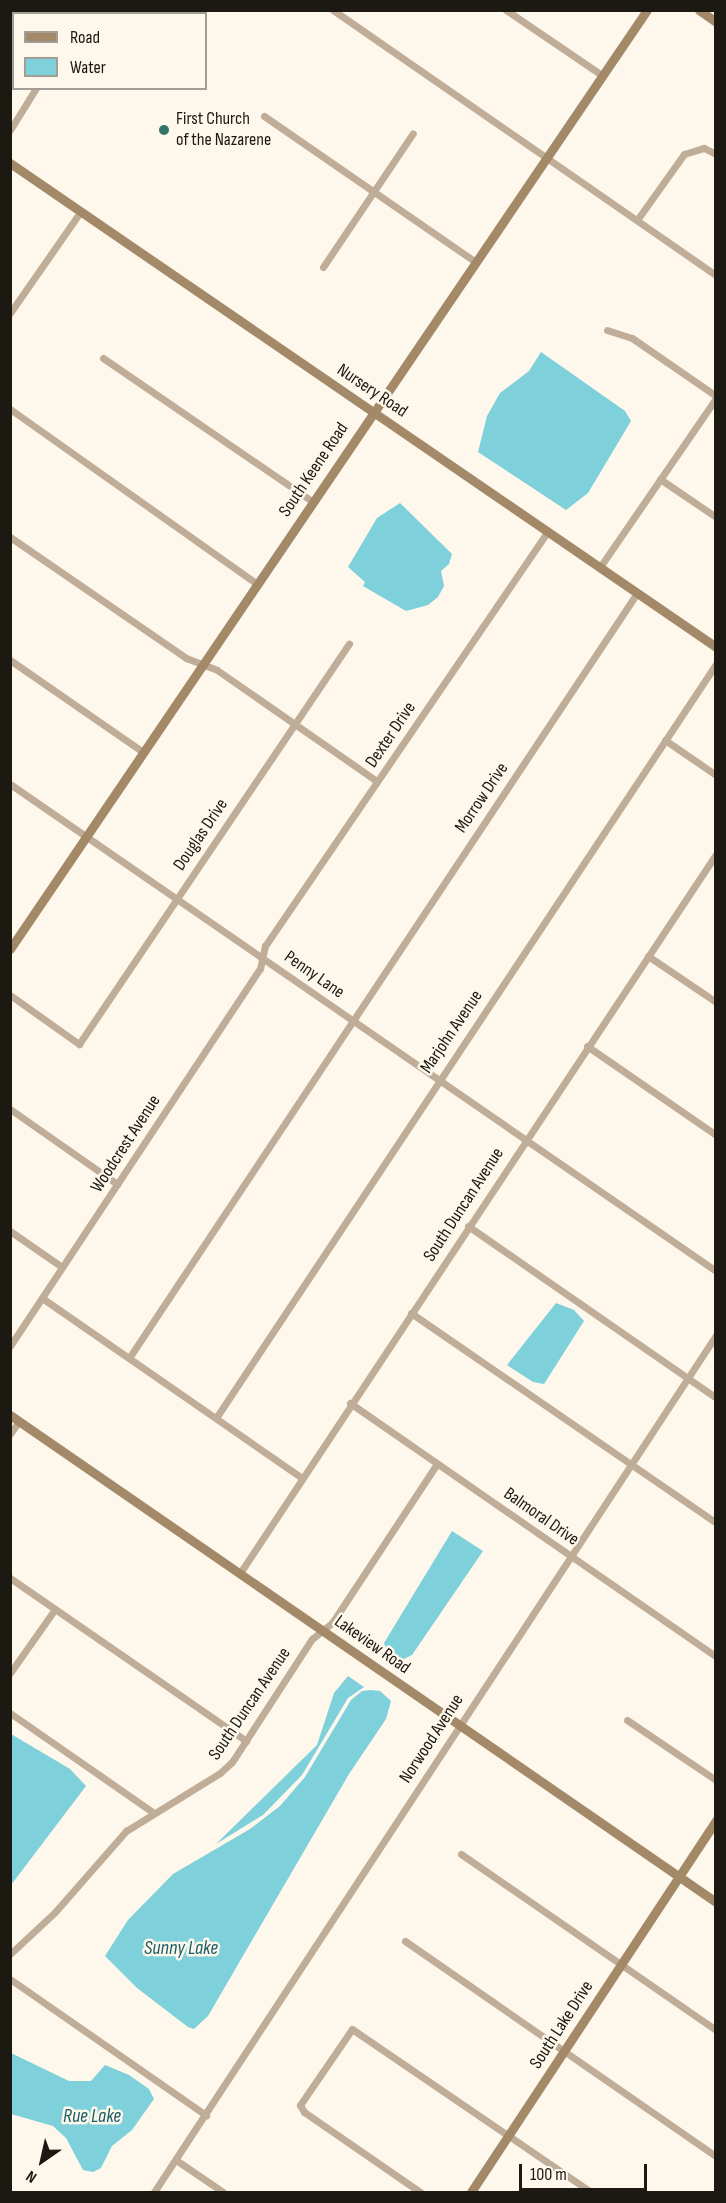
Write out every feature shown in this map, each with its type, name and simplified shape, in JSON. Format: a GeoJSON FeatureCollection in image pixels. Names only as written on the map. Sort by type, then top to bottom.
{"type":"FeatureCollection","features":[{"type":"Feature","properties":{"kind":"street"},"geometry":{"type":"LineString","coordinates":[[333,10],[716,275]]}},
{"type":"Feature","properties":{"kind":"street"},"geometry":{"type":"LineString","coordinates":[[506,10],[603,76]]}},
{"type":"Feature","properties":{"kind":"street","name":"South Keene Road"},"geometry":{"type":"LineString","coordinates":[[10,949],[647,10]]}},
{"type":"Feature","properties":{"kind":"street"},"geometry":{"type":"LineString","coordinates":[[699,10],[716,22]]}},
{"type":"Feature","properties":{"kind":"street"},"geometry":{"type":"LineString","coordinates":[[10,130],[35,90]]}},
{"type":"Feature","properties":{"kind":"street"},"geometry":{"type":"LineString","coordinates":[[264,116],[477,262]]}},
{"type":"Feature","properties":{"kind":"street"},"geometry":{"type":"LineString","coordinates":[[322,267],[413,133]]}},
{"type":"Feature","properties":{"kind":"street"},"geometry":{"type":"LineString","coordinates":[[637,220],[684,154],[704,148],[716,154]]}},
{"type":"Feature","properties":{"kind":"street","name":"Nursery Road"},"geometry":{"type":"LineString","coordinates":[[10,162],[716,647]]}},
{"type":"Feature","properties":{"kind":"street"},"geometry":{"type":"LineString","coordinates":[[10,313],[81,211]]}},
{"type":"Feature","properties":{"kind":"street"},"geometry":{"type":"LineString","coordinates":[[600,567],[716,397],[632,338],[607,330]]}},
{"type":"Feature","properties":{"kind":"street"},"geometry":{"type":"LineString","coordinates":[[103,358],[313,502]]}},
{"type":"Feature","properties":{"kind":"street"},"geometry":{"type":"LineString","coordinates":[[10,409],[257,584]]}},
{"type":"Feature","properties":{"kind":"street"},"geometry":{"type":"LineString","coordinates":[[660,479],[716,517]]}},
{"type":"Feature","properties":{"kind":"street","name":"Dexter Drive"},"geometry":{"type":"LineString","coordinates":[[263,958],[265,946],[548,531]]}},
{"type":"Feature","properties":{"kind":"street"},"geometry":{"type":"LineString","coordinates":[[10,537],[186,658],[217,670],[377,781]]}},
{"type":"Feature","properties":{"kind":"street","name":"Morrow Drive"},"geometry":{"type":"LineString","coordinates":[[129,1358],[637,593]]}},
{"type":"Feature","properties":{"kind":"street","name":"Douglas Drive"},"geometry":{"type":"LineString","coordinates":[[10,995],[78,1044],[349,644]]}},
{"type":"Feature","properties":{"kind":"street"},"geometry":{"type":"LineString","coordinates":[[10,660],[143,752]]}},
{"type":"Feature","properties":{"kind":"street","name":"Marjohn Avenue"},"geometry":{"type":"LineString","coordinates":[[216,1418],[438,1079],[716,664]]}},
{"type":"Feature","properties":{"kind":"street"},"geometry":{"type":"LineString","coordinates":[[665,740],[716,775]]}},
{"type":"Feature","properties":{"kind":"street","name":"Penny Lane"},"geometry":{"type":"LineString","coordinates":[[10,784],[716,1271]]}},
{"type":"Feature","properties":{"kind":"street","name":"South Duncan Avenue"},"geometry":{"type":"LineString","coordinates":[[240,1573],[350,1403],[716,854]]}},
{"type":"Feature","properties":{"kind":"street"},"geometry":{"type":"LineString","coordinates":[[648,956],[716,1002]]}},
{"type":"Feature","properties":{"kind":"street","name":"Woodcrest Avenue"},"geometry":{"type":"LineString","coordinates":[[10,1346],[260,969],[263,958]]}},
{"type":"Feature","properties":{"kind":"street"},"geometry":{"type":"LineString","coordinates":[[587,1046],[716,1135]]}},
{"type":"Feature","properties":{"kind":"street"},"geometry":{"type":"LineString","coordinates":[[10,1110],[117,1184]]}},
{"type":"Feature","properties":{"kind":"street"},"geometry":{"type":"LineString","coordinates":[[468,1226],[716,1398]]}},
{"type":"Feature","properties":{"kind":"street"},"geometry":{"type":"LineString","coordinates":[[10,1231],[62,1267]]}},
{"type":"Feature","properties":{"kind":"street"},"geometry":{"type":"LineString","coordinates":[[42,1298],[302,1478]]}},
{"type":"Feature","properties":{"kind":"street"},"geometry":{"type":"LineString","coordinates":[[411,1313],[716,1523]]}},
{"type":"Feature","properties":{"kind":"street","name":"Norwood Avenue"},"geometry":{"type":"LineString","coordinates":[[154,2193],[716,1335]]}},
{"type":"Feature","properties":{"kind":"street","name":"Balmoral Drive"},"geometry":{"type":"LineString","coordinates":[[350,1403],[716,1656]]}},
{"type":"Feature","properties":{"kind":"street"},"geometry":{"type":"LineString","coordinates":[[10,1434],[15,1418]]}},
{"type":"Feature","properties":{"kind":"street","name":"Lakeview Road"},"geometry":{"type":"LineString","coordinates":[[15,1418],[716,1902]]}},
{"type":"Feature","properties":{"kind":"street","name":"South Duncan Avenue"},"geometry":{"type":"LineString","coordinates":[[10,1954],[55,1912],[106,1849],[154,1813],[220,1773],[246,1741],[312,1639],[332,1623],[437,1464]]}},
{"type":"Feature","properties":{"kind":"street"},"geometry":{"type":"LineString","coordinates":[[10,1578],[246,1741]]}},
{"type":"Feature","properties":{"kind":"street"},"geometry":{"type":"LineString","coordinates":[[10,1673],[55,1609]]}},
{"type":"Feature","properties":{"kind":"street"},"geometry":{"type":"LineString","coordinates":[[10,1713],[154,1813]]}},
{"type":"Feature","properties":{"kind":"street"},"geometry":{"type":"LineString","coordinates":[[627,1720],[716,1780]]}},
{"type":"Feature","properties":{"kind":"street","name":"South Lake Drive"},"geometry":{"type":"LineString","coordinates":[[471,2193],[716,1820]]}},
{"type":"Feature","properties":{"kind":"street"},"geometry":{"type":"LineString","coordinates":[[461,1854],[716,2030]]}},
{"type":"Feature","properties":{"kind":"street"},"geometry":{"type":"LineString","coordinates":[[405,1941],[716,2156]]}},
{"type":"Feature","properties":{"kind":"street"},"geometry":{"type":"LineString","coordinates":[[10,1979],[206,2115]]}},
{"type":"Feature","properties":{"kind":"street"},"geometry":{"type":"LineString","coordinates":[[420,2193],[304,2112],[300,2105],[352,2029],[591,2193]]}},
{"type":"Feature","properties":{"kind":"street"},"geometry":{"type":"LineString","coordinates":[[176,2160],[223,2193]]}},
{"type":"Feature","properties":{"kind":"water"},"geometry":{"type":"Polygon","coordinates":[[[541,352],[625,411],[631,421],[588,493],[566,510],[478,452],[487,416],[500,393],[529,371],[541,352]]]}},
{"type":"Feature","properties":{"kind":"water"},"geometry":{"type":"Polygon","coordinates":[[[400,503],[452,554],[449,564],[441,571],[444,586],[438,597],[428,605],[406,611],[363,586],[365,582],[348,567],[377,518],[400,503]]]}},
{"type":"Feature","properties":{"kind":"water"},"geometry":{"type":"Polygon","coordinates":[[[556,1303],[574,1310],[584,1321],[544,1384],[533,1382],[507,1365],[556,1303]]]}},
{"type":"Feature","properties":{"kind":"water"},"geometry":{"type":"Polygon","coordinates":[[[452,1531],[483,1551],[412,1655],[396,1663],[390,1660],[384,1643],[452,1531]]]}},
{"type":"Feature","properties":{"kind":"water"},"geometry":{"type":"Polygon","coordinates":[[[348,1676],[364,1687],[348,1698],[302,1775],[263,1815],[216,1844],[317,1745],[334,1693],[348,1676]]]}},
{"type":"Feature","properties":{"kind":"water","name":"Sunny Lake"},"geometry":{"type":"Polygon","coordinates":[[[362,1691],[380,1691],[391,1701],[386,1719],[349,1774],[208,2016],[194,2029],[188,2027],[137,1988],[105,1956],[128,1920],[173,1874],[250,1829],[280,1806],[305,1777],[351,1700],[362,1691]]]}},
{"type":"Feature","properties":{"kind":"water"},"geometry":{"type":"Polygon","coordinates":[[[11,1734],[70,1769],[86,1786],[11,1885],[11,1734]]]}},
{"type":"Feature","properties":{"kind":"water","name":"Rue Lake"},"geometry":{"type":"Polygon","coordinates":[[[11,2053],[69,2081],[91,2081],[105,2065],[129,2075],[149,2089],[154,2099],[132,2130],[112,2146],[101,2168],[93,2172],[83,2170],[66,2138],[53,2126],[11,2114],[11,2053]]]}},
{"type":"Feature","properties":{"kind":"place","name":"First Church of the Nazarene"},"geometry":{"type":"Point","coordinates":[164,130]}}]}
